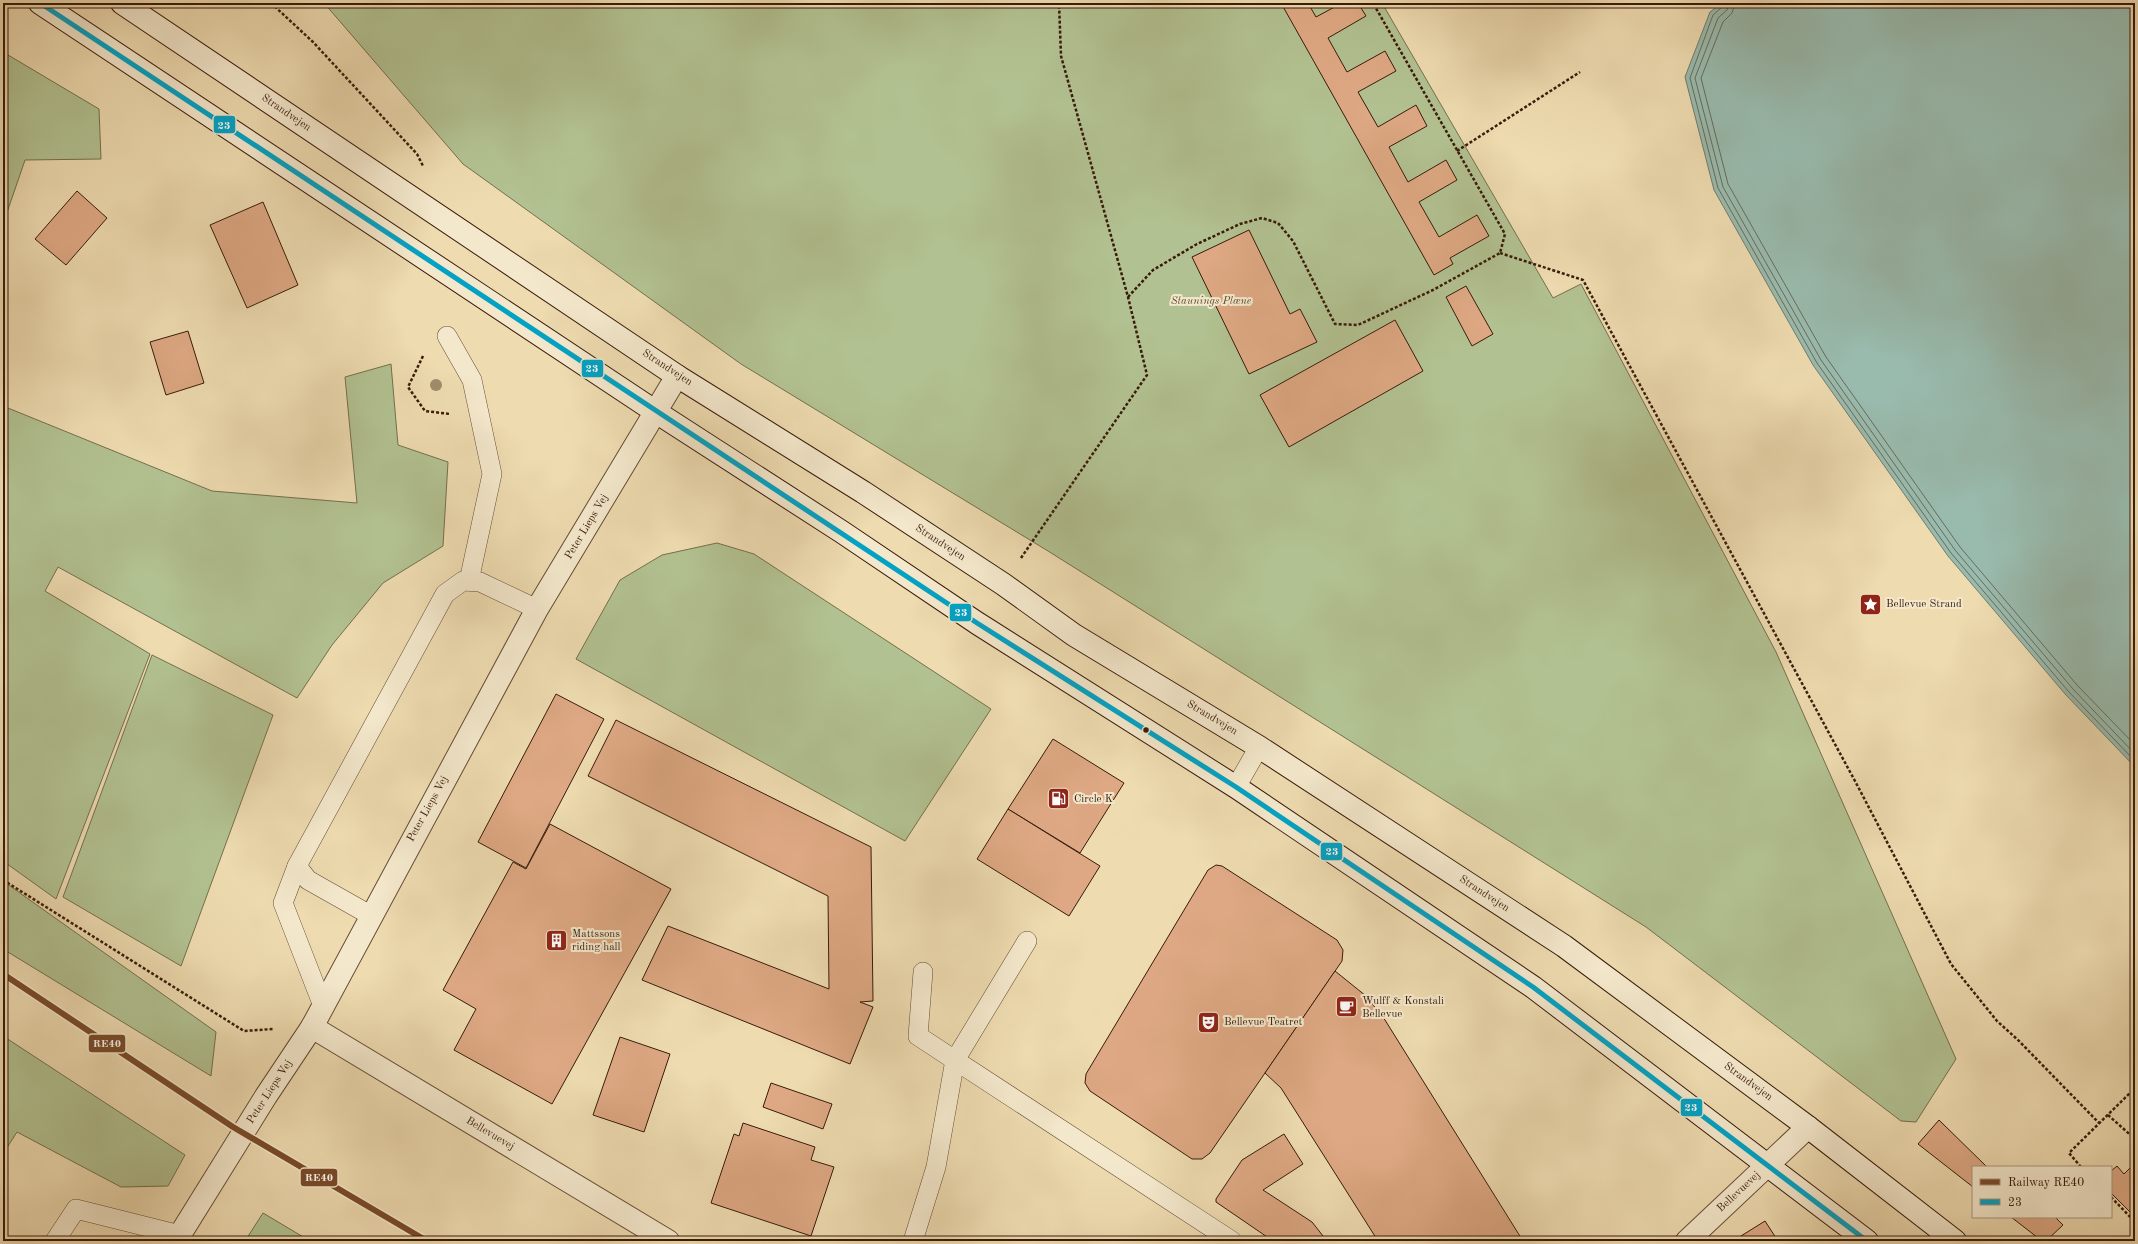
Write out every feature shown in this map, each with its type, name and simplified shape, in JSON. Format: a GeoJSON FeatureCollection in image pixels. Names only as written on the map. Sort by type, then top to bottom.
{"type":"FeatureCollection","features":[{"type":"Feature","properties":{"kind":"main road"},"geometry":{"type":"LineString","coordinates":[[40,3],[656,412],[842,532],[1045,668],[1236,787],[1533,987],[1867,1241]]}},
{"type":"Feature","properties":{"kind":"main road","name":"Strandvejen"},"geometry":{"type":"LineString","coordinates":[[122,3],[677,376],[863,492],[1003,584],[1074,635],[1259,747],[1564,946],[1808,1126],[1955,1241]]}},
{"type":"Feature","properties":{"kind":"main road","name":"Peter Lieps Vej"},"geometry":{"type":"LineString","coordinates":[[178,1238],[266,1096],[312,1027],[370,915],[537,609],[677,376]]}},
{"type":"Feature","properties":{"kind":"main road","name":"Bellevuevej"},"geometry":{"type":"LineString","coordinates":[[312,1027],[668,1241]]}},
{"type":"Feature","properties":{"kind":"main road","name":"Bellevuevej"},"geometry":{"type":"LineString","coordinates":[[1687,1241],[1768,1166],[1808,1126]]}},
{"type":"Feature","properties":{"kind":"lane"},"geometry":{"type":"LineString","coordinates":[[447,336],[472,380],[492,474],[469,582]]}},
{"type":"Feature","properties":{"kind":"lane"},"geometry":{"type":"LineString","coordinates":[[323,1006],[283,903],[297,866],[445,594],[463,581],[480,582],[537,609]]}},
{"type":"Feature","properties":{"kind":"lane"},"geometry":{"type":"LineString","coordinates":[[1236,787],[1259,747]]}},
{"type":"Feature","properties":{"kind":"lane"},"geometry":{"type":"LineString","coordinates":[[297,866],[308,880],[370,915]]}},
{"type":"Feature","properties":{"kind":"lane"},"geometry":{"type":"LineString","coordinates":[[913,1241],[936,1168],[955,1060],[1027,941]]}},
{"type":"Feature","properties":{"kind":"lane"},"geometry":{"type":"LineString","coordinates":[[923,972],[918,1036],[1232,1241]]}},
{"type":"Feature","properties":{"kind":"lane"},"geometry":{"type":"LineString","coordinates":[[55,1241],[76,1208],[178,1238]]}},
{"type":"Feature","properties":{"kind":"path"},"geometry":{"type":"LineString","coordinates":[[271,3],[313,42],[417,154],[423,167]]}},
{"type":"Feature","properties":{"kind":"path"},"geometry":{"type":"LineString","coordinates":[[1003,584],[1147,375],[1128,297],[1061,56],[1059,3]]}},
{"type":"Feature","properties":{"kind":"path"},"geometry":{"type":"LineString","coordinates":[[1128,297],[1153,270],[1197,244],[1240,224],[1262,218],[1278,223],[1293,241],[1335,324],[1358,325],[1433,290],[1500,253],[1505,234],[1373,3]]}},
{"type":"Feature","properties":{"kind":"path"},"geometry":{"type":"LineString","coordinates":[[1457,150],[1580,72]]}},
{"type":"Feature","properties":{"kind":"path"},"geometry":{"type":"LineString","coordinates":[[1500,253],[1583,280],[1855,781],[1951,964],[1997,1021],[2018,1040],[2098,1123]]}},
{"type":"Feature","properties":{"kind":"path"},"geometry":{"type":"LineString","coordinates":[[424,353],[408,387],[425,411],[446,414],[479,414]]}},
{"type":"Feature","properties":{"kind":"path"},"geometry":{"type":"LineString","coordinates":[[3,880],[244,1031],[312,1027]]}},
{"type":"Feature","properties":{"kind":"path"},"geometry":{"type":"LineString","coordinates":[[2080,1166],[2069,1154],[2098,1123],[2135,1088]]}},
{"type":"Feature","properties":{"kind":"path"},"geometry":{"type":"LineString","coordinates":[[2108,1115],[2135,1139]]}},
{"type":"Feature","properties":{"kind":"path"},"geometry":{"type":"LineString","coordinates":[[2112,1199],[2135,1222]]}},
{"type":"Feature","properties":{"kind":"green space","name":"Staunings Plæne"},"geometry":{"type":"Polygon","coordinates":[[[324,3],[1382,3],[1553,298],[1581,284],[1776,652],[1956,1059],[1916,1122],[1901,1121],[1646,927],[1048,551],[741,364],[463,164],[324,3]]]}},
{"type":"Feature","properties":{"kind":"green space"},"geometry":{"type":"Polygon","coordinates":[[[3,52],[99,109],[101,159],[25,160],[3,224],[3,52]]]}},
{"type":"Feature","properties":{"kind":"green space"},"geometry":{"type":"Polygon","coordinates":[[[391,364],[398,445],[448,462],[443,546],[383,583],[332,645],[297,698],[58,567],[45,591],[150,654],[56,899],[3,861],[3,406],[212,491],[357,503],[345,377],[391,364]]]}},
{"type":"Feature","properties":{"kind":"green space"},"geometry":{"type":"Polygon","coordinates":[[[717,543],[754,554],[991,709],[905,841],[576,659],[620,580],[662,555],[717,543]]]}},
{"type":"Feature","properties":{"kind":"green space"},"geometry":{"type":"Polygon","coordinates":[[[152,655],[273,715],[181,966],[63,897],[152,655]]]}},
{"type":"Feature","properties":{"kind":"green space"},"geometry":{"type":"Polygon","coordinates":[[[3,881],[216,1032],[211,1076],[3,949],[3,881]]]}},
{"type":"Feature","properties":{"kind":"green space"},"geometry":{"type":"Polygon","coordinates":[[[3,1036],[185,1155],[168,1186],[121,1187],[17,1132],[3,1154],[3,1036]]]}},
{"type":"Feature","properties":{"kind":"green space"},"geometry":{"type":"Polygon","coordinates":[[[263,1213],[310,1241],[245,1241],[263,1213]]]}},
{"type":"Feature","properties":{"kind":"water"},"geometry":{"type":"Polygon","coordinates":[[[1722,3],[2135,3],[2135,767],[2066,695],[1948,556],[1813,365],[1714,190],[1685,77],[1710,12],[1722,3]]]}},
{"type":"Feature","properties":{"kind":"building"},"geometry":{"type":"Polygon","coordinates":[[[1281,3],[1308,3],[1316,17],[1342,3],[1358,3],[1366,16],[1328,38],[1347,72],[1385,51],[1396,71],[1358,92],[1378,127],[1416,105],[1427,126],[1389,147],[1408,182],[1446,160],[1457,180],[1419,202],[1439,237],[1477,215],[1489,236],[1450,258],[1453,264],[1434,275],[1281,3]]]}},
{"type":"Feature","properties":{"kind":"building"},"geometry":{"type":"Polygon","coordinates":[[[77,191],[107,218],[66,265],[35,239],[77,191]]]}},
{"type":"Feature","properties":{"kind":"building"},"geometry":{"type":"Polygon","coordinates":[[[263,202],[298,285],[247,308],[210,225],[263,202]]]}},
{"type":"Feature","properties":{"kind":"building"},"geometry":{"type":"Polygon","coordinates":[[[1249,230],[1290,314],[1300,309],[1317,342],[1249,374],[1192,257],[1249,230]]]}},
{"type":"Feature","properties":{"kind":"building"},"geometry":{"type":"Polygon","coordinates":[[[1466,286],[1493,334],[1472,346],[1446,297],[1466,286]]]}},
{"type":"Feature","properties":{"kind":"building"},"geometry":{"type":"Polygon","coordinates":[[[1395,320],[1423,371],[1289,447],[1260,395],[1395,320]]]}},
{"type":"Feature","properties":{"kind":"building"},"geometry":{"type":"Polygon","coordinates":[[[188,331],[204,383],[166,395],[150,342],[188,331]]]}},
{"type":"Feature","properties":{"kind":"building"},"geometry":{"type":"Polygon","coordinates":[[[556,694],[604,719],[526,868],[478,842],[556,694]]]}},
{"type":"Feature","properties":{"kind":"building"},"geometry":{"type":"Polygon","coordinates":[[[616,720],[871,847],[873,1001],[860,1002],[873,1007],[850,1064],[642,980],[668,926],[829,989],[828,896],[588,776],[616,720]]]}},
{"type":"Feature","properties":{"kind":"building"},"geometry":{"type":"Polygon","coordinates":[[[1053,739],[1124,783],[1080,853],[1008,809],[1053,739]]]}},
{"type":"Feature","properties":{"kind":"building"},"geometry":{"type":"Polygon","coordinates":[[[1008,809],[1100,866],[1069,916],[977,859],[1008,809]]]}},
{"type":"Feature","properties":{"kind":"building","name":"Mattssons riding hall"},"geometry":{"type":"Polygon","coordinates":[[[550,824],[671,889],[552,1104],[454,1050],[476,1009],[443,990],[513,862],[526,869],[550,824]]]}},
{"type":"Feature","properties":{"kind":"building","name":"Bellevue Teatret"},"geometry":{"type":"Polygon","coordinates":[[[1216,865],[1222,866],[1337,940],[1343,950],[1342,961],[1210,1153],[1202,1159],[1192,1159],[1090,1091],[1085,1083],[1086,1074],[1208,870],[1216,865]]]}},
{"type":"Feature","properties":{"kind":"building"},"geometry":{"type":"Polygon","coordinates":[[[1335,971],[1366,996],[1385,1020],[1523,1241],[1378,1241],[1281,1088],[1265,1073],[1335,971]]]}},
{"type":"Feature","properties":{"kind":"building"},"geometry":{"type":"Polygon","coordinates":[[[620,1037],[670,1054],[644,1132],[593,1115],[620,1037]]]}},
{"type":"Feature","properties":{"kind":"building"},"geometry":{"type":"Polygon","coordinates":[[[771,1083],[832,1104],[823,1129],[763,1107],[771,1083]]]}},
{"type":"Feature","properties":{"kind":"building"},"geometry":{"type":"Polygon","coordinates":[[[1939,1120],[1986,1166],[1972,1166],[1972,1186],[1918,1144],[1939,1120]]]}},
{"type":"Feature","properties":{"kind":"building"},"geometry":{"type":"Polygon","coordinates":[[[743,1123],[815,1147],[811,1160],[834,1167],[811,1236],[711,1203],[734,1134],[739,1136],[743,1123]]]}},
{"type":"Feature","properties":{"kind":"building"},"geometry":{"type":"Polygon","coordinates":[[[1284,1134],[1303,1164],[1263,1190],[1312,1222],[1327,1241],[1273,1241],[1216,1202],[1216,1199],[1242,1160],[1284,1134]]]}},
{"type":"Feature","properties":{"kind":"building"},"geometry":{"type":"Polygon","coordinates":[[[2135,1163],[2135,1217],[2112,1194],[2112,1170],[2117,1166],[2124,1174],[2135,1163]]]}},
{"type":"Feature","properties":{"kind":"building"},"geometry":{"type":"Polygon","coordinates":[[[2012,1218],[2056,1218],[2063,1225],[2046,1241],[2042,1241],[2012,1218]]]}},
{"type":"Feature","properties":{"kind":"building"},"geometry":{"type":"Polygon","coordinates":[[[1765,1221],[1778,1241],[1733,1241],[1765,1221]]]}},
{"type":"Feature","properties":{"kind":"rail line","name":"RE40"},"geometry":{"type":"LineString","coordinates":[[3,974],[233,1127],[427,1241]]}},
{"type":"Feature","properties":{"kind":"transit line","name":"23"},"geometry":{"type":"LineString","coordinates":[[40,3],[977,623],[1236,787],[1533,987],[1867,1241]]}},
{"type":"Feature","properties":{"kind":"place","name":"Bellevue Strand"},"geometry":{"type":"Point","coordinates":[1870,604]}},
{"type":"Feature","properties":{"kind":"place","name":"Circle K"},"geometry":{"type":"Point","coordinates":[1059,799]}},
{"type":"Feature","properties":{"kind":"place","name":"Mattssons riding hall"},"geometry":{"type":"Point","coordinates":[557,940]}},
{"type":"Feature","properties":{"kind":"place","name":"Wulff & Konstali Bellevue"},"geometry":{"type":"Point","coordinates":[1346,1007]}},
{"type":"Feature","properties":{"kind":"place","name":"Bellevue Teatret"},"geometry":{"type":"Point","coordinates":[1209,1022]}}]}
